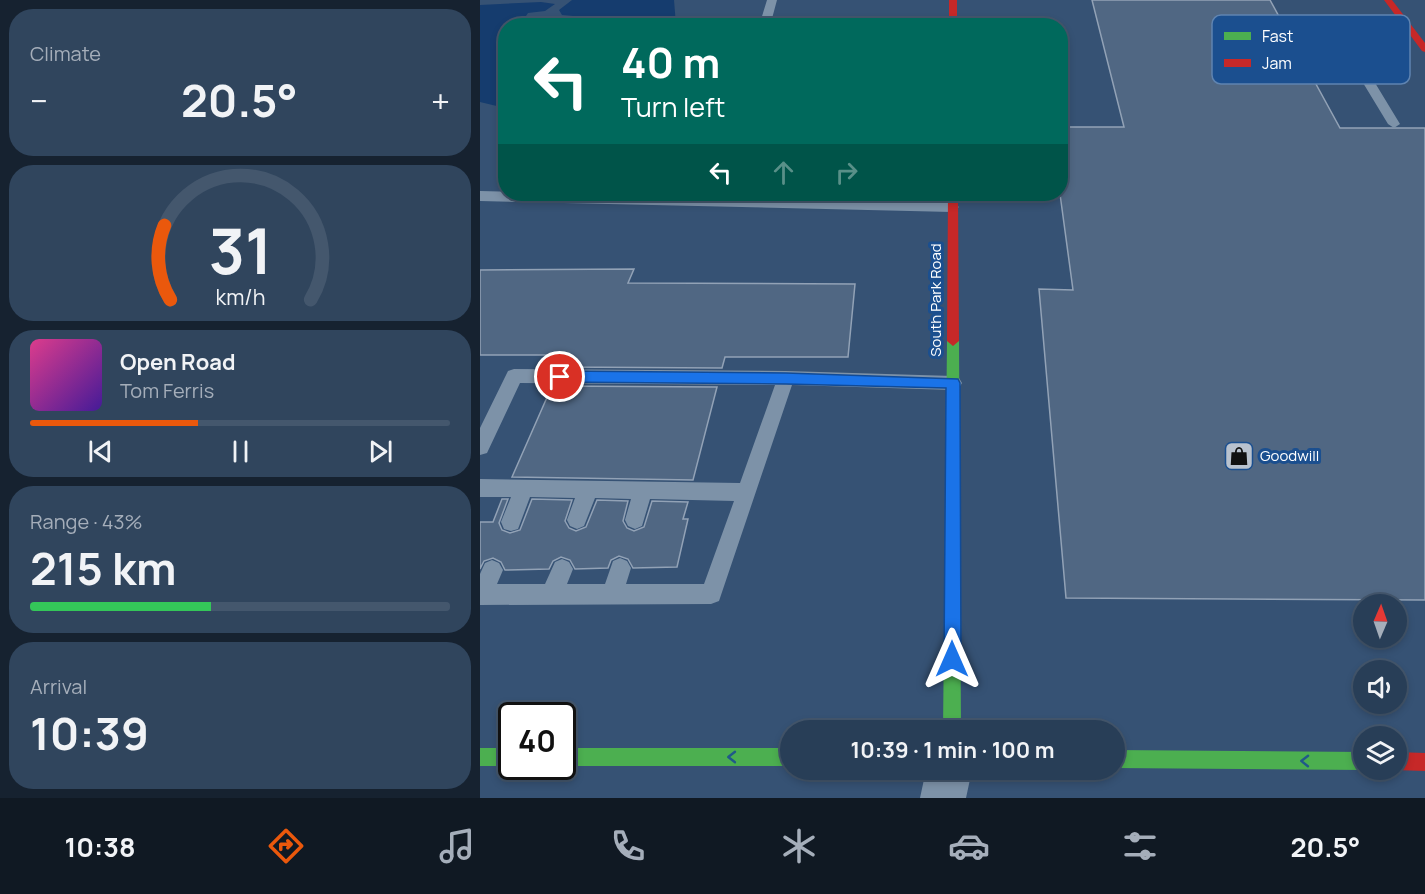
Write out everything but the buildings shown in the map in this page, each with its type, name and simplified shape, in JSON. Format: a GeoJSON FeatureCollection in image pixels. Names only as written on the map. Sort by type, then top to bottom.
{"type":"FeatureCollection","features":[{"type":"Feature","properties":{"kind":"street"},"geometry":{"type":"LineString","coordinates":[[953,0],[953,18]]}},
{"type":"Feature","properties":{"kind":"street"},"geometry":{"type":"LineString","coordinates":[[1388,0],[1399,15]]}},
{"type":"Feature","properties":{"kind":"street"},"geometry":{"type":"LineString","coordinates":[[1419,32],[1425,49]]}},
{"type":"Feature","properties":{"kind":"street","name":"South Park Road"},"geometry":{"type":"LineString","coordinates":[[952,201],[952,720]]}},
{"type":"Feature","properties":{"kind":"street"},"geometry":{"type":"LineString","coordinates":[[480,757],[498,757]]}},
{"type":"Feature","properties":{"kind":"street"},"geometry":{"type":"LineString","coordinates":[[576,757],[780,757]]}},
{"type":"Feature","properties":{"kind":"street"},"geometry":{"type":"LineString","coordinates":[[1125,759],[1353,761]]}},
{"type":"Feature","properties":{"kind":"street"},"geometry":{"type":"LineString","coordinates":[[1407,761],[1425,762]]}},
{"type":"Feature","properties":{"kind":"street"},"geometry":{"type":"LineString","coordinates":[[943,798],[947,780]]}},
{"type":"Feature","properties":{"kind":"lane"},"geometry":{"type":"LineString","coordinates":[[766,18],[772,0]]}},
{"type":"Feature","properties":{"kind":"lane"},"geometry":{"type":"LineString","coordinates":[[1370,84],[1394,124]]}},
{"type":"Feature","properties":{"kind":"lane"},"geometry":{"type":"LineString","coordinates":[[480,196],[498,196]]}},
{"type":"Feature","properties":{"kind":"lane"},"geometry":{"type":"LineString","coordinates":[[480,447],[514,376],[786,378],[953,383]]}},
{"type":"Feature","properties":{"kind":"lane"},"geometry":{"type":"LineString","coordinates":[[492,570],[481,595],[711,594],[786,378]]}},
{"type":"Feature","properties":{"kind":"lane"},"geometry":{"type":"LineString","coordinates":[[480,488],[747,492]]}},
{"type":"Feature","properties":{"kind":"lane"},"geometry":{"type":"LineString","coordinates":[[511,522],[524,488]]}},
{"type":"Feature","properties":{"kind":"lane"},"geometry":{"type":"LineString","coordinates":[[577,520],[588,489]]}},
{"type":"Feature","properties":{"kind":"lane"},"geometry":{"type":"LineString","coordinates":[[635,520],[643,490]]}},
{"type":"Feature","properties":{"kind":"lane"},"geometry":{"type":"LineString","coordinates":[[612,595],[620,568]]}},
{"type":"Feature","properties":{"kind":"lane"},"geometry":{"type":"LineString","coordinates":[[552,594],[562,569]]}},
{"type":"Feature","properties":{"kind":"water"},"geometry":{"type":"Polygon","coordinates":[[[572,0],[674,0],[675,18],[574,18],[562,15],[559,10],[572,0]]]}},
{"type":"Feature","properties":{"kind":"water"},"geometry":{"type":"Polygon","coordinates":[[[541,2],[555,4],[545,11],[528,13],[525,18],[498,18],[498,106],[480,102],[480,5],[541,2]]]}},
{"type":"Feature","properties":{"kind":"traffic: fast"},"geometry":{"type":"LineString","coordinates":[[952,720],[953,341]]}},
{"type":"Feature","properties":{"kind":"traffic: fast"},"geometry":{"type":"LineString","coordinates":[[480,757],[498,757]]}},
{"type":"Feature","properties":{"kind":"traffic: fast"},"geometry":{"type":"LineString","coordinates":[[576,757],[780,757]]}},
{"type":"Feature","properties":{"kind":"traffic: fast"},"geometry":{"type":"LineString","coordinates":[[1125,759],[1353,761]]}},
{"type":"Feature","properties":{"kind":"traffic: jam"},"geometry":{"type":"LineString","coordinates":[[953,0],[953,18]]}},
{"type":"Feature","properties":{"kind":"traffic: jam"},"geometry":{"type":"LineString","coordinates":[[1388,0],[1399,15]]}},
{"type":"Feature","properties":{"kind":"traffic: jam"},"geometry":{"type":"LineString","coordinates":[[1410,29],[1425,49]]}},
{"type":"Feature","properties":{"kind":"traffic: jam"},"geometry":{"type":"LineString","coordinates":[[953,201],[953,341]]}},
{"type":"Feature","properties":{"kind":"traffic: jam"},"geometry":{"type":"LineString","coordinates":[[1407,761],[1425,762]]}},
{"type":"Feature","properties":{"kind":"place","name":"Goodwill"},"geometry":{"type":"Point","coordinates":[1239,456]}},
{"type":"Feature","properties":{"kind":"route"},"geometry":{"type":"LineString","coordinates":[[560,377],[786,378],[953,383],[952,659]]}}]}
